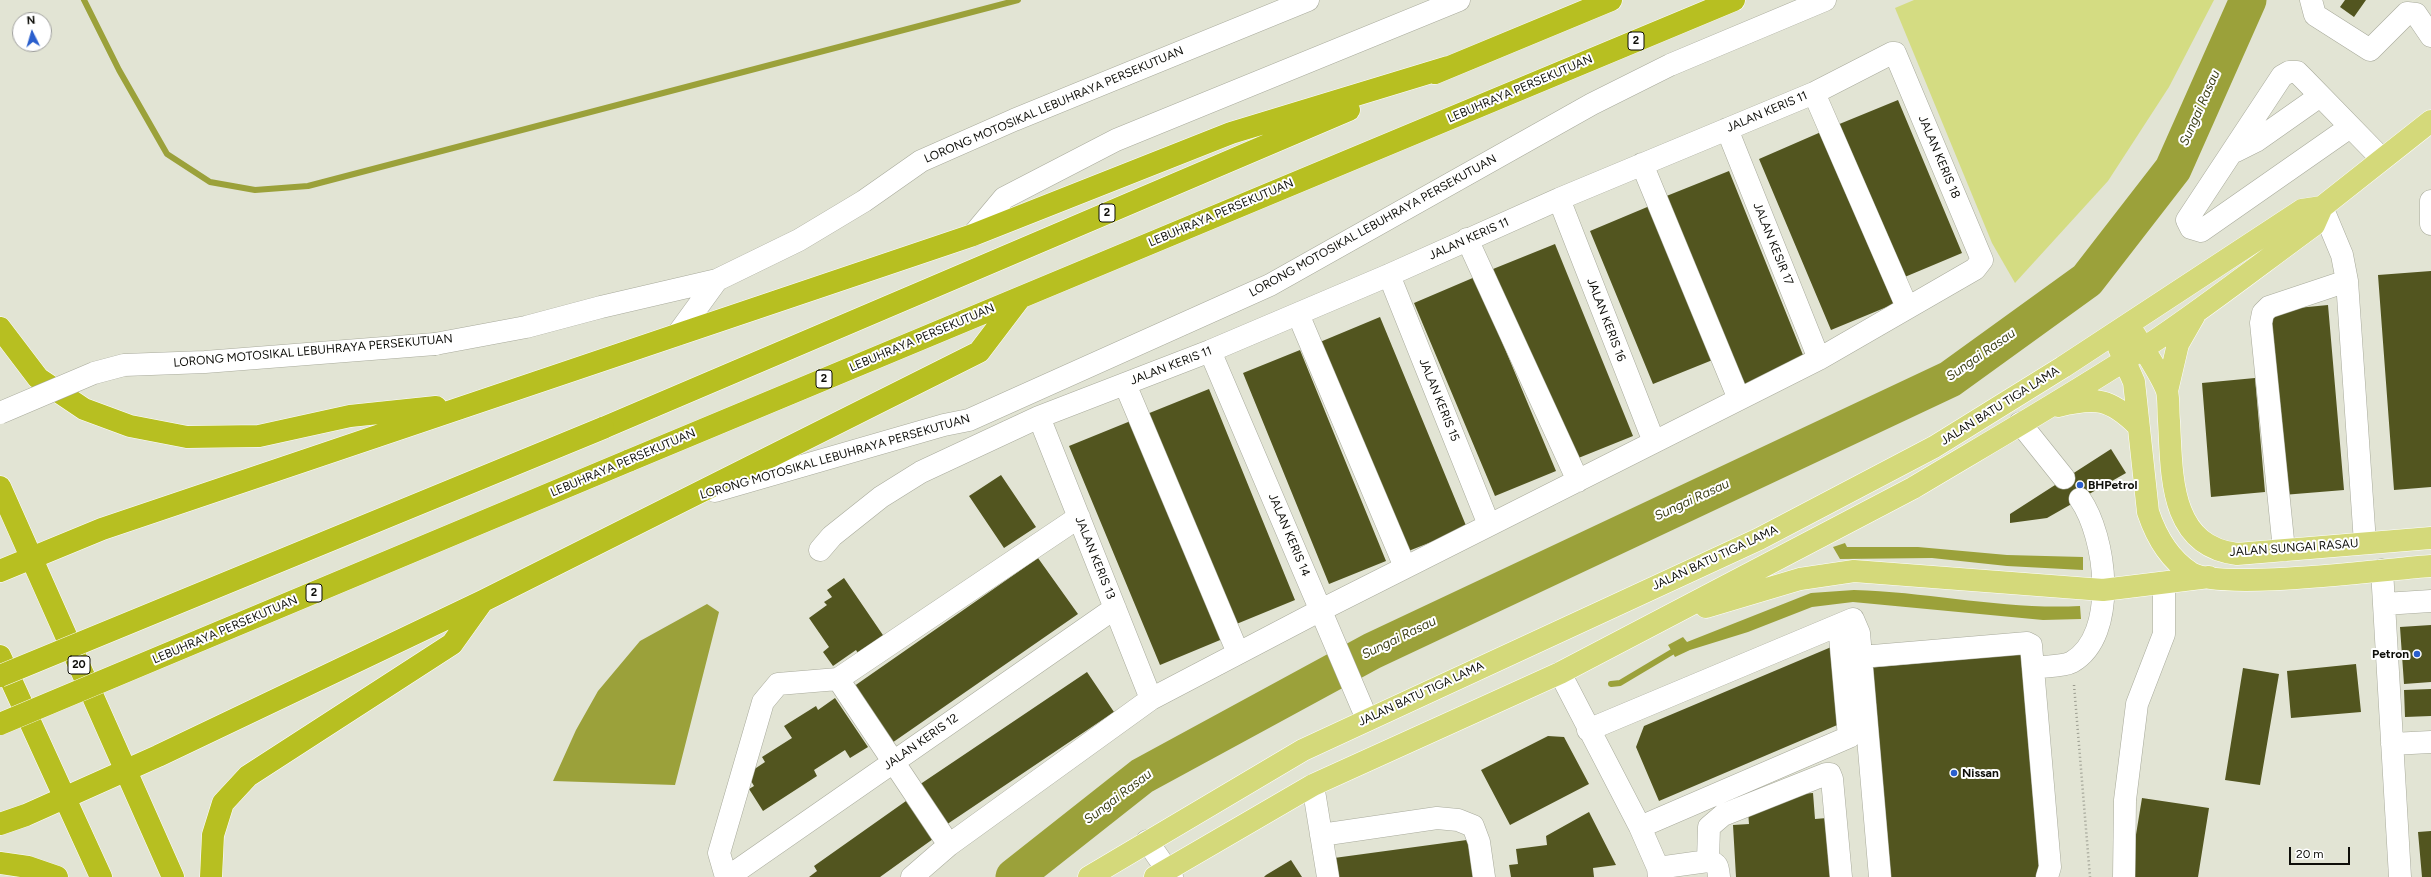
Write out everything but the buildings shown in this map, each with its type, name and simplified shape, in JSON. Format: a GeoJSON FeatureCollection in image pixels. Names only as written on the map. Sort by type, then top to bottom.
{"type":"FeatureCollection","features":[{"type":"Feature","properties":{"kind":"highway","name":"2"},"geometry":{"type":"LineString","coordinates":[[0,676],[603,428],[1448,68],[1612,0]]}},
{"type":"Feature","properties":{"kind":"highway","name":"LEBUHRAYA PERSEKUTUAN"},"geometry":{"type":"LineString","coordinates":[[0,724],[1734,0]]}},
{"type":"Feature","properties":{"kind":"highway"},"geometry":{"type":"LineString","coordinates":[[0,571],[102,529],[973,235],[1231,133],[1448,68]]}},
{"type":"Feature","properties":{"kind":"highway"},"geometry":{"type":"LineString","coordinates":[[0,824],[66,798],[126,771],[482,601],[979,352],[1020,297]]}},
{"type":"Feature","properties":{"kind":"highway"},"geometry":{"type":"LineString","coordinates":[[0,328],[38,378],[84,408],[130,426],[187,437],[259,436],[350,416],[477,402]]}},
{"type":"Feature","properties":{"kind":"highway","name":"20"},"geometry":{"type":"LineString","coordinates":[[0,487],[173,877]]}},
{"type":"Feature","properties":{"kind":"highway"},"geometry":{"type":"LineString","coordinates":[[211,877],[213,835],[223,803],[248,776],[452,644],[482,601]]}},
{"type":"Feature","properties":{"kind":"highway"},"geometry":{"type":"LineString","coordinates":[[0,656],[101,877]]}},
{"type":"Feature","properties":{"kind":"highway"},"geometry":{"type":"LineString","coordinates":[[0,863],[28,867],[57,877]]}},
{"type":"Feature","properties":{"kind":"main road","name":"JALAN BATU TIGA LAMA"},"geometry":{"type":"LineString","coordinates":[[1165,875],[1313,785],[1560,673],[1913,488],[2134,353],[2196,312],[2314,225],[2322,207],[2431,121]]}},
{"type":"Feature","properties":{"kind":"main road","name":"JALAN BATU TIGA LAMA"},"geometry":{"type":"LineString","coordinates":[[1088,877],[1303,750],[1367,719],[1759,539],[1934,447],[2120,329],[2302,210],[2322,207]]}},
{"type":"Feature","properties":{"kind":"main road"},"geometry":{"type":"LineString","coordinates":[[2167,391],[2178,344],[2196,312]]}},
{"type":"Feature","properties":{"kind":"main road"},"geometry":{"type":"LineString","coordinates":[[2120,329],[2134,353],[2167,391]]}},
{"type":"Feature","properties":{"kind":"main road"},"geometry":{"type":"LineString","coordinates":[[2134,353],[2134,382],[2145,497],[2154,530],[2176,561],[2192,573],[2209,577],[2239,580],[2431,566]]}},
{"type":"Feature","properties":{"kind":"main road","name":"JALAN SUNGAI RASAU"},"geometry":{"type":"LineString","coordinates":[[2167,391],[2174,485],[2178,509],[2189,529],[2205,544],[2220,552],[2237,554],[2431,538]]}},
{"type":"Feature","properties":{"kind":"main road"},"geometry":{"type":"LineString","coordinates":[[2042,410],[2079,401],[2097,400],[2112,404],[2122,410],[2138,426]]}},
{"type":"Feature","properties":{"kind":"main road"},"geometry":{"type":"LineString","coordinates":[[1655,623],[1800,579],[1854,571],[2103,590],[2209,577]]}},
{"type":"Feature","properties":{"kind":"street","name":"LORONG MOTOSIKAL LEBUHRAYA PERSEKUTUAN"},"geometry":{"type":"LineString","coordinates":[[0,413],[94,373],[124,365],[205,362],[435,344],[526,327],[601,307],[717,280],[799,240],[864,201],[921,161],[1014,120],[1308,0]]}},
{"type":"Feature","properties":{"kind":"street"},"geometry":{"type":"LineString","coordinates":[[973,235],[1004,198],[1116,140],[1459,0]]}},
{"type":"Feature","properties":{"kind":"street","name":"LORONG MOTOSIKAL LEBUHRAYA PERSEKUTUAN"},"geometry":{"type":"LineString","coordinates":[[683,500],[944,425],[969,420],[1117,356],[1270,285],[1592,104],[1670,65],[1825,0]]}},
{"type":"Feature","properties":{"kind":"street"},"geometry":{"type":"LineString","coordinates":[[2310,0],[2315,15],[2370,50],[2407,14],[2416,14],[2431,36]]}},
{"type":"Feature","properties":{"kind":"street","name":"JALAN KERIS 11"},"geometry":{"type":"LineString","coordinates":[[820,550],[832,536],[881,497],[921,472],[1039,417],[1210,351],[1298,314],[1559,199],[1814,93],[1890,54],[1895,54]]}},
{"type":"Feature","properties":{"kind":"street","name":"JALAN KERIS 18"},"geometry":{"type":"LineString","coordinates":[[1895,54],[1982,260],[1975,269],[1907,307]]}},
{"type":"Feature","properties":{"kind":"street"},"geometry":{"type":"LineString","coordinates":[[2350,127],[2201,231],[2195,231],[2186,220],[2282,76],[2289,72],[2297,72],[2382,159]]}},
{"type":"Feature","properties":{"kind":"street"},"geometry":{"type":"LineString","coordinates":[[912,877],[949,845],[1151,699],[1320,610],[1819,359],[1907,307],[1814,93]]}},
{"type":"Feature","properties":{"kind":"street"},"geometry":{"type":"LineString","coordinates":[[2232,153],[2256,141],[2320,96]]}},
{"type":"Feature","properties":{"kind":"street","name":"JALAN KESIR 17"},"geometry":{"type":"LineString","coordinates":[[1727,129],[1819,359]]}},
{"type":"Feature","properties":{"kind":"street"},"geometry":{"type":"LineString","coordinates":[[1642,164],[1739,399]]}},
{"type":"Feature","properties":{"kind":"street","name":"JALAN KERIS 16"},"geometry":{"type":"LineString","coordinates":[[1559,199],[1654,442]]}},
{"type":"Feature","properties":{"kind":"street"},"geometry":{"type":"LineString","coordinates":[[2431,201],[2431,224]]}},
{"type":"Feature","properties":{"kind":"street"},"geometry":{"type":"LineString","coordinates":[[2322,207],[2342,255],[2347,281],[2365,543]]}},
{"type":"Feature","properties":{"kind":"street"},"geometry":{"type":"LineString","coordinates":[[1467,239],[1578,480]]}},
{"type":"Feature","properties":{"kind":"street","name":"JALAN KERIS 15"},"geometry":{"type":"LineString","coordinates":[[1389,275],[1489,525]]}},
{"type":"Feature","properties":{"kind":"street"},"geometry":{"type":"LineString","coordinates":[[677,335],[717,280]]}},
{"type":"Feature","properties":{"kind":"street"},"geometry":{"type":"LineString","coordinates":[[2284,550],[2261,323],[2263,313],[2269,307],[2347,281]]}},
{"type":"Feature","properties":{"kind":"street"},"geometry":{"type":"LineString","coordinates":[[1298,314],[1405,567]]}},
{"type":"Feature","properties":{"kind":"street","name":"JALAN KERIS 14"},"geometry":{"type":"LineString","coordinates":[[1210,351],[1367,719]]}},
{"type":"Feature","properties":{"kind":"street"},"geometry":{"type":"LineString","coordinates":[[1125,384],[1238,654]]}},
{"type":"Feature","properties":{"kind":"street","name":"JALAN KERIS 13"},"geometry":{"type":"LineString","coordinates":[[1039,417],[1151,699]]}},
{"type":"Feature","properties":{"kind":"street"},"geometry":{"type":"LineString","coordinates":[[2020,423],[2064,478]]}},
{"type":"Feature","properties":{"kind":"street"},"geometry":{"type":"LineString","coordinates":[[2033,668],[2072,662],[2086,649],[2098,631],[2103,590],[2099,542],[2089,514],[2080,499]]}},
{"type":"Feature","properties":{"kind":"street"},"geometry":{"type":"LineString","coordinates":[[727,877],[719,853],[763,702],[778,684],[838,679],[1078,517]]}},
{"type":"Feature","properties":{"kind":"street"},"geometry":{"type":"LineString","coordinates":[[2382,570],[2400,877]]}},
{"type":"Feature","properties":{"kind":"street"},"geometry":{"type":"LineString","coordinates":[[2124,877],[2125,800],[2137,704],[2164,634],[2164,583]]}},
{"type":"Feature","properties":{"kind":"street"},"geometry":{"type":"LineString","coordinates":[[2384,604],[2431,601]]}},
{"type":"Feature","properties":{"kind":"street","name":"JALAN KERIS 12"},"geometry":{"type":"LineString","coordinates":[[727,877],[1115,608]]}},
{"type":"Feature","properties":{"kind":"street"},"geometry":{"type":"LineString","coordinates":[[1588,730],[1853,619],[1859,633],[1880,877]]}},
{"type":"Feature","properties":{"kind":"street"},"geometry":{"type":"LineString","coordinates":[[1640,827],[1849,737],[1839,625]]}},
{"type":"Feature","properties":{"kind":"street"},"geometry":{"type":"LineString","coordinates":[[1861,657],[2027,643],[2031,645],[2050,867],[2047,877]]}},
{"type":"Feature","properties":{"kind":"street"},"geometry":{"type":"LineString","coordinates":[[1560,673],[1588,730],[1640,827],[1658,873],[1713,869],[1709,827],[1723,815],[1826,774],[1830,774],[1832,779],[1841,877]]}},
{"type":"Feature","properties":{"kind":"street"},"geometry":{"type":"LineString","coordinates":[[838,679],[949,845]]}},
{"type":"Feature","properties":{"kind":"street"},"geometry":{"type":"LineString","coordinates":[[2392,744],[2431,742]]}},
{"type":"Feature","properties":{"kind":"street"},"geometry":{"type":"LineString","coordinates":[[1313,785],[1328,877]]}},
{"type":"Feature","properties":{"kind":"street"},"geometry":{"type":"LineString","coordinates":[[1321,835],[1438,818],[1458,820],[1473,826],[1479,842],[1484,877]]}},
{"type":"Feature","properties":{"kind":"street"},"geometry":{"type":"LineString","coordinates":[[1147,841],[1165,875]]}},
{"type":"Feature","properties":{"kind":"path"},"geometry":{"type":"LineString","coordinates":[[2072,662],[2090,877]]}},
{"type":"Feature","properties":{"kind":"shaded area"},"geometry":{"type":"Polygon","coordinates":[[[1914,0],[2214,0],[2169,87],[2108,181],[2015,283],[1992,243],[1895,8],[1914,0]]]}},
{"type":"Feature","properties":{"kind":"shaded area"},"geometry":{"type":"Polygon","coordinates":[[[1845,543],[1847,547],[1918,547],[2007,555],[2083,557],[2083,570],[2007,566],[1932,558],[1840,559],[1833,547],[1845,543]]]}},
{"type":"Feature","properties":{"kind":"shaded area"},"geometry":{"type":"Polygon","coordinates":[[[1854,590],[1882,591],[2023,605],[2052,607],[2080,606],[2081,619],[2043,620],[1853,602],[1812,607],[1748,632],[1690,650],[1675,657],[1668,645],[1683,637],[1687,642],[1811,593],[1854,590]]]}},
{"type":"Feature","properties":{"kind":"shaded area"},"geometry":{"type":"Polygon","coordinates":[[[707,604],[719,612],[675,785],[553,781],[576,730],[598,691],[640,641],[707,604]]]}},
{"type":"Feature","properties":{"kind":"waterway"},"geometry":{"type":"LineString","coordinates":[[84,0],[119,70],[167,154],[210,182],[255,190],[308,186],[1018,0]]}},
{"type":"Feature","properties":{"kind":"waterway","name":"Sungai Rasau"},"geometry":{"type":"LineString","coordinates":[[1014,877],[1142,776],[1372,651],[1950,379],[2087,280],[2173,169],[2248,0]]}},
{"type":"Feature","properties":{"kind":"waterway"},"geometry":{"type":"LineString","coordinates":[[1611,684],[1620,683],[1672,652]]}},
{"type":"Feature","properties":{"kind":"place","name":"BHPetrol"},"geometry":{"type":"Point","coordinates":[2080,485]}},
{"type":"Feature","properties":{"kind":"place","name":"Petron"},"geometry":{"type":"Point","coordinates":[2417,654]}},
{"type":"Feature","properties":{"kind":"place","name":"Nissan"},"geometry":{"type":"Point","coordinates":[1954,773]}}]}
